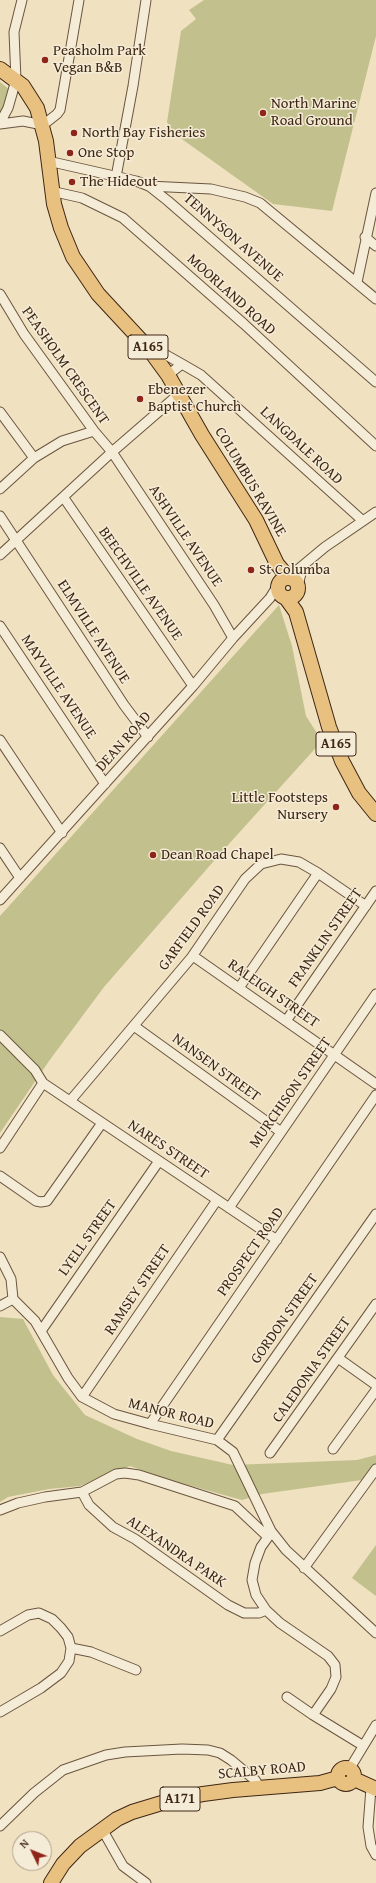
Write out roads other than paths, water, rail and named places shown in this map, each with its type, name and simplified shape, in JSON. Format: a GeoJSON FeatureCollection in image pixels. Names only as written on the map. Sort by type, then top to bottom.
{"type":"FeatureCollection","features":[{"type":"Feature","properties":{"kind":"main road","name":"A165"},"geometry":{"type":"LineString","coordinates":[[0,69],[16,80],[33,100],[43,126]]}},
{"type":"Feature","properties":{"kind":"main road","name":"COLUMBUS RAVINE"},"geometry":{"type":"LineString","coordinates":[[43,126],[51,191],[61,228],[81,270],[98,294],[152,353],[168,375],[202,435],[256,520],[287,587]]}},
{"type":"Feature","properties":{"kind":"main road","name":"A165"},"geometry":{"type":"LineString","coordinates":[[287,587],[313,667],[329,726],[342,761],[359,793],[376,814]]}},
{"type":"Feature","properties":{"kind":"main road","name":"A165"},"geometry":{"type":"LineString","coordinates":[[313,667],[349,760],[365,789],[376,802]]}},
{"type":"Feature","properties":{"kind":"main road","name":"SCALBY ROAD"},"geometry":{"type":"LineString","coordinates":[[50,1883],[70,1855],[84,1842],[102,1829],[132,1812],[176,1799],[233,1790],[320,1783],[338,1778],[341,1770],[352,1774]]}},
{"type":"Feature","properties":{"kind":"main road"},"geometry":{"type":"LineString","coordinates":[[352,1774],[374,1788]]}},
{"type":"Feature","properties":{"kind":"street"},"geometry":{"type":"LineString","coordinates":[[0,123],[10,104],[16,80],[14,32],[22,0]]}},
{"type":"Feature","properties":{"kind":"street"},"geometry":{"type":"LineString","coordinates":[[0,123],[23,121],[43,126],[54,118],[60,110],[79,0]]}},
{"type":"Feature","properties":{"kind":"street"},"geometry":{"type":"LineString","coordinates":[[116,177],[133,86],[146,0]]}},
{"type":"Feature","properties":{"kind":"street","name":"TENNYSON AVENUE"},"geometry":{"type":"LineString","coordinates":[[48,161],[136,181],[146,186],[168,201],[376,382]]}},
{"type":"Feature","properties":{"kind":"street"},"geometry":{"type":"LineString","coordinates":[[146,186],[211,189],[245,197],[260,203],[376,299]]}},
{"type":"Feature","properties":{"kind":"street","name":"MOORLAND ROAD"},"geometry":{"type":"LineString","coordinates":[[51,191],[82,198],[123,218],[244,324],[376,446]]}},
{"type":"Feature","properties":{"kind":"street"},"geometry":{"type":"LineString","coordinates":[[357,282],[365,237],[376,193]]}},
{"type":"Feature","properties":{"kind":"street"},"geometry":{"type":"LineString","coordinates":[[365,237],[376,246]]}},
{"type":"Feature","properties":{"kind":"street","name":"PEASHOLM CRESCENT"},"geometry":{"type":"LineString","coordinates":[[0,294],[24,334],[94,432],[112,452]]}},
{"type":"Feature","properties":{"kind":"street","name":"LANGDALE ROAD"},"geometry":{"type":"LineString","coordinates":[[152,353],[159,351],[201,375],[236,404],[363,521]]}},
{"type":"Feature","properties":{"kind":"street"},"geometry":{"type":"LineString","coordinates":[[168,375],[182,364]]}},
{"type":"Feature","properties":{"kind":"street"},"geometry":{"type":"LineString","coordinates":[[0,555],[64,498],[112,452],[179,394]]}},
{"type":"Feature","properties":{"kind":"street"},"geometry":{"type":"LineString","coordinates":[[0,412],[34,458]]}},
{"type":"Feature","properties":{"kind":"street"},"geometry":{"type":"LineString","coordinates":[[0,489],[34,458],[62,441],[94,432]]}},
{"type":"Feature","properties":{"kind":"street","name":"ASHVILLE AVENUE"},"geometry":{"type":"LineString","coordinates":[[112,452],[214,605],[233,638]]}},
{"type":"Feature","properties":{"kind":"street","name":"BEECHVILLE AVENUE"},"geometry":{"type":"LineString","coordinates":[[64,498],[193,686]]}},
{"type":"Feature","properties":{"kind":"street","name":"DEAN ROAD"},"geometry":{"type":"LineString","coordinates":[[0,900],[148,737],[266,602],[275,598],[287,587],[305,564],[376,512]]}},
{"type":"Feature","properties":{"kind":"street","name":"ELMVILLE AVENUE"},"geometry":{"type":"LineString","coordinates":[[0,516],[124,705],[148,737]]}},
{"type":"Feature","properties":{"kind":"street","name":"MAYVILLE AVENUE"},"geometry":{"type":"LineString","coordinates":[[0,626],[105,784]]}},
{"type":"Feature","properties":{"kind":"street"},"geometry":{"type":"LineString","coordinates":[[0,740],[62,833]]}},
{"type":"Feature","properties":{"kind":"street"},"geometry":{"type":"LineString","coordinates":[[0,848],[20,878]]}},
{"type":"Feature","properties":{"kind":"street","name":"GARFIELD ROAD"},"geometry":{"type":"LineString","coordinates":[[70,1101],[193,956],[249,874],[261,864],[274,859],[288,859],[299,862],[318,873],[366,906]]}},
{"type":"Feature","properties":{"kind":"street"},"geometry":{"type":"LineString","coordinates":[[239,988],[318,873]]}},
{"type":"Feature","properties":{"kind":"street","name":"FRANKLIN STREET"},"geometry":{"type":"LineString","coordinates":[[286,1021],[376,891]]}},
{"type":"Feature","properties":{"kind":"street","name":"RALEIGH STREET"},"geometry":{"type":"LineString","coordinates":[[193,956],[376,1084]]}},
{"type":"Feature","properties":{"kind":"street","name":"MURCHISON STREET"},"geometry":{"type":"LineString","coordinates":[[229,1208],[376,994]]}},
{"type":"Feature","properties":{"kind":"street","name":"NANSEN STREET"},"geometry":{"type":"LineString","coordinates":[[134,1026],[281,1132]]}},
{"type":"Feature","properties":{"kind":"street"},"geometry":{"type":"LineString","coordinates":[[0,1035],[31,1066],[43,1083],[0,1148]]}},
{"type":"Feature","properties":{"kind":"street","name":"NARES STREET"},"geometry":{"type":"LineString","coordinates":[[43,1083],[277,1240]]}},
{"type":"Feature","properties":{"kind":"street","name":"PROSPECT ROAD"},"geometry":{"type":"LineString","coordinates":[[150,1424],[376,1096]]}},
{"type":"Feature","properties":{"kind":"street"},"geometry":{"type":"LineString","coordinates":[[0,1176],[36,1201],[47,1201],[102,1123]]}},
{"type":"Feature","properties":{"kind":"street","name":"LYELL STREET"},"geometry":{"type":"LineString","coordinates":[[41,1331],[159,1161]]}},
{"type":"Feature","properties":{"kind":"street","name":"RAMSEY STREET"},"geometry":{"type":"LineString","coordinates":[[82,1397],[217,1200]]}},
{"type":"Feature","properties":{"kind":"street","name":"GORDON STREET"},"geometry":{"type":"LineString","coordinates":[[217,1440],[376,1214]]}},
{"type":"Feature","properties":{"kind":"street"},"geometry":{"type":"LineString","coordinates":[[0,1257],[11,1279],[13,1300],[0,1306]]}},
{"type":"Feature","properties":{"kind":"street","name":"MANOR ROAD"},"geometry":{"type":"LineString","coordinates":[[13,1300],[30,1315],[68,1378],[82,1397],[114,1414],[217,1440],[233,1452],[252,1491],[270,1534],[304,1568],[376,1633]]}},
{"type":"Feature","properties":{"kind":"street","name":"CALEDONIA STREET"},"geometry":{"type":"LineString","coordinates":[[270,1453],[376,1304]]}},
{"type":"Feature","properties":{"kind":"street"},"geometry":{"type":"LineString","coordinates":[[338,1358],[376,1385]]}},
{"type":"Feature","properties":{"kind":"street"},"geometry":{"type":"LineString","coordinates":[[333,1449],[376,1390]]}},
{"type":"Feature","properties":{"kind":"street"},"geometry":{"type":"LineString","coordinates":[[304,1568],[373,1472]]}},
{"type":"Feature","properties":{"kind":"street"},"geometry":{"type":"LineString","coordinates":[[0,1510],[18,1503],[45,1496],[82,1492],[116,1474],[138,1475],[235,1506],[270,1534],[261,1547],[255,1563],[252,1580],[256,1595],[266,1610],[280,1623],[328,1656],[334,1665],[336,1677],[331,1689],[313,1714]]}},
{"type":"Feature","properties":{"kind":"street","name":"ALEXANDRA PARK"},"geometry":{"type":"LineString","coordinates":[[82,1492],[89,1505],[113,1527],[134,1539],[228,1605],[244,1613],[259,1613],[266,1610]]}},
{"type":"Feature","properties":{"kind":"street"},"geometry":{"type":"LineString","coordinates":[[0,1631],[28,1615],[39,1613],[52,1619],[61,1628],[68,1637],[71,1648],[69,1661],[61,1673],[41,1688],[0,1712]]}},
{"type":"Feature","properties":{"kind":"street"},"geometry":{"type":"LineString","coordinates":[[71,1648],[91,1652],[136,1670]]}},
{"type":"Feature","properties":{"kind":"street"},"geometry":{"type":"LineString","coordinates":[[287,1697],[362,1745]]}},
{"type":"Feature","properties":{"kind":"street"},"geometry":{"type":"LineString","coordinates":[[352,1774],[362,1745],[376,1725]]}},
{"type":"Feature","properties":{"kind":"street"},"geometry":{"type":"LineString","coordinates":[[0,1826],[34,1793],[63,1770],[106,1755],[125,1752],[182,1749],[208,1750],[220,1753],[255,1780],[260,1788]]}},
{"type":"Feature","properties":{"kind":"street"},"geometry":{"type":"LineString","coordinates":[[374,1788],[368,1827],[371,1846],[376,1855]]}},
{"type":"Feature","properties":{"kind":"street"},"geometry":{"type":"LineString","coordinates":[[102,1829],[123,1866],[146,1883]]}},
{"type":"Feature","properties":{"kind":"place","name":"Peasholm Park Vegan B&B"},"geometry":{"type":"Point","coordinates":[45,60]}},
{"type":"Feature","properties":{"kind":"place","name":"North Marine Road Ground"},"geometry":{"type":"Point","coordinates":[263,113]}},
{"type":"Feature","properties":{"kind":"place","name":"North Bay Fisheries"},"geometry":{"type":"Point","coordinates":[74,133]}},
{"type":"Feature","properties":{"kind":"place","name":"One Stop"},"geometry":{"type":"Point","coordinates":[70,153]}},
{"type":"Feature","properties":{"kind":"place","name":"The Hideout"},"geometry":{"type":"Point","coordinates":[72,182]}},
{"type":"Feature","properties":{"kind":"place","name":"Ebenezer Baptist Church"},"geometry":{"type":"Point","coordinates":[140,399]}},
{"type":"Feature","properties":{"kind":"place","name":"St Columba"},"geometry":{"type":"Point","coordinates":[251,570]}},
{"type":"Feature","properties":{"kind":"place","name":"Little Footsteps Nursery"},"geometry":{"type":"Point","coordinates":[336,807]}},
{"type":"Feature","properties":{"kind":"place","name":"Dean Road Chapel"},"geometry":{"type":"Point","coordinates":[153,855]}}]}
